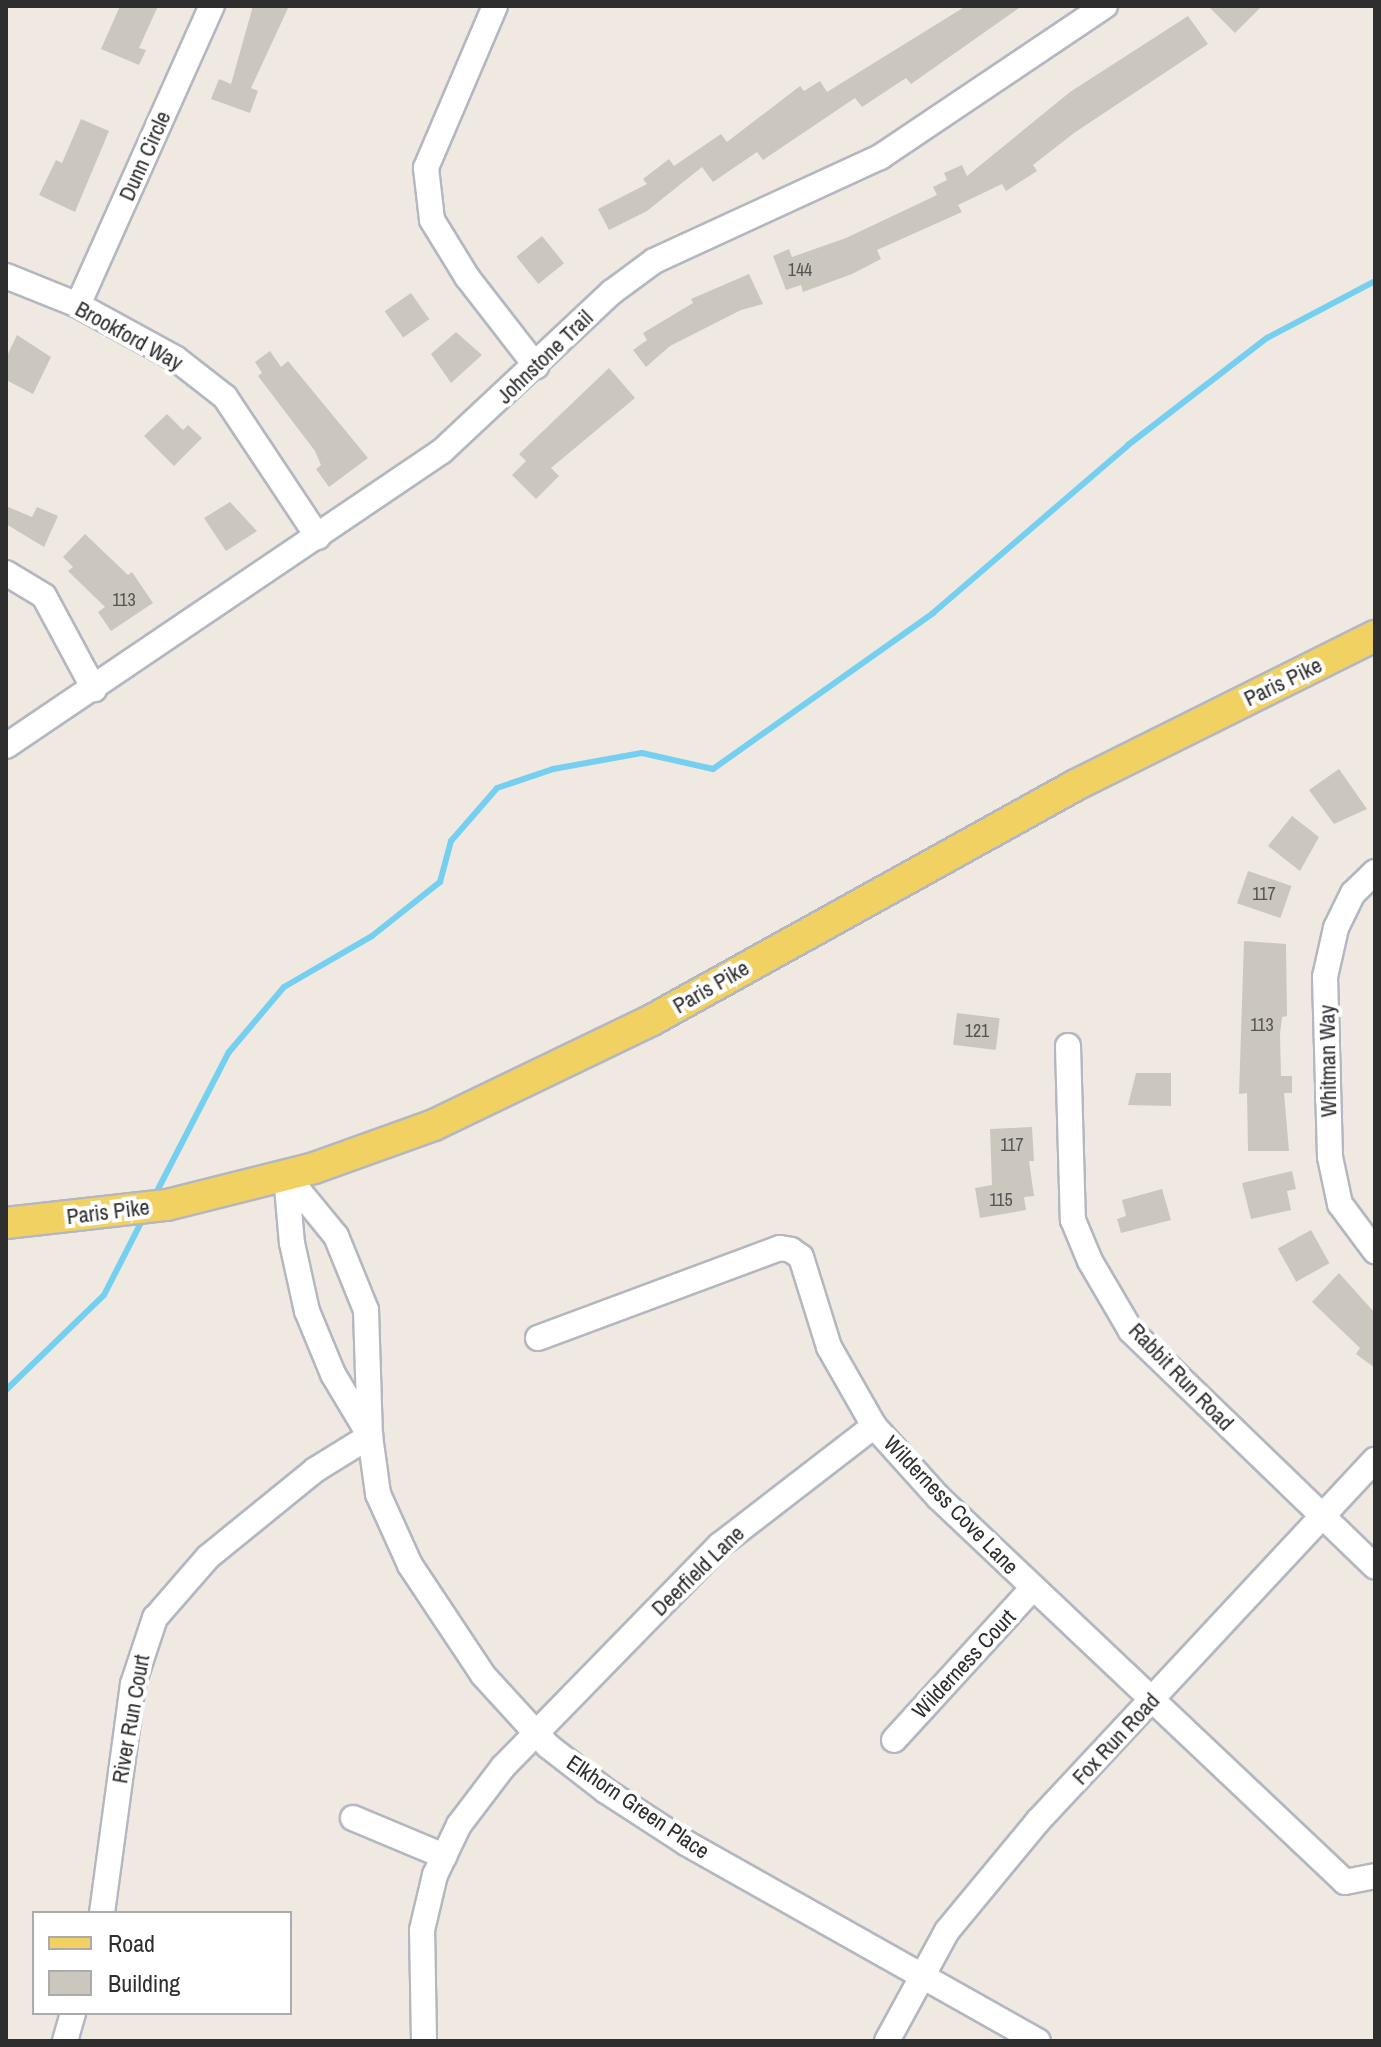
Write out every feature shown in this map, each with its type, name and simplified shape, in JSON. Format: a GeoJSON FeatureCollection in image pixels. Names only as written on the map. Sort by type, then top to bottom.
{"type":"FeatureCollection","features":[{"type":"Feature","properties":{"kind":"main road","name":"Paris Pike"},"geometry":{"type":"LineString","coordinates":[[6,1223],[167,1205],[286,1175],[434,1125],[520,1087],[652,1020],[1074,786],[1375,636]]}},
{"type":"Feature","properties":{"kind":"street","name":"Dunn Circle"},"geometry":{"type":"LineString","coordinates":[[78,305],[212,6]]}},
{"type":"Feature","properties":{"kind":"street"},"geometry":{"type":"LineString","coordinates":[[495,6],[426,168],[432,220],[467,277],[536,366]]}},
{"type":"Feature","properties":{"kind":"street","name":"Johnstone Trail"},"geometry":{"type":"LineString","coordinates":[[6,746],[442,451],[612,292],[654,261],[880,157],[1105,6]]}},
{"type":"Feature","properties":{"kind":"street","name":"Brookford Way"},"geometry":{"type":"LineString","coordinates":[[6,276],[78,305],[175,358],[225,397],[318,537]]}},
{"type":"Feature","properties":{"kind":"street"},"geometry":{"type":"LineString","coordinates":[[6,573],[44,596],[94,689]]}},
{"type":"Feature","properties":{"kind":"street","name":"Whitman Way"},"geometry":{"type":"LineString","coordinates":[[1375,872],[1353,893],[1336,928],[1325,977],[1330,1157],[1340,1204],[1375,1251]]}},
{"type":"Feature","properties":{"kind":"street","name":"Rabbit Run Road"},"geometry":{"type":"LineString","coordinates":[[1068,1046],[1073,1220],[1090,1261],[1131,1331],[1375,1567]]}},
{"type":"Feature","properties":{"kind":"street"},"geometry":{"type":"LineString","coordinates":[[286,1175],[336,1236],[366,1310],[370,1436]]}},
{"type":"Feature","properties":{"kind":"street","name":"Elkhorn Green Place"},"geometry":{"type":"LineString","coordinates":[[286,1175],[292,1243],[307,1311],[333,1374],[370,1436],[378,1494],[410,1565],[483,1675],[536,1733],[606,1791],[686,1843],[1038,2041]]}},
{"type":"Feature","properties":{"kind":"street","name":"Wilderness Cove Lane"},"geometry":{"type":"LineString","coordinates":[[538,1338],[780,1248],[791,1250],[801,1257],[829,1347],[874,1426],[938,1497],[1345,1882],[1375,1876]]}},
{"type":"Feature","properties":{"kind":"street","name":"Deerfield Lane"},"geometry":{"type":"LineString","coordinates":[[424,2041],[422,1930],[444,1856],[459,1825],[536,1733],[720,1545],[874,1426]]}},
{"type":"Feature","properties":{"kind":"street","name":"River Run Court"},"geometry":{"type":"LineString","coordinates":[[102,1911],[133,1684],[155,1618],[208,1557],[315,1470],[370,1436]]}},
{"type":"Feature","properties":{"kind":"street","name":"Fox Run Road"},"geometry":{"type":"LineString","coordinates":[[887,2041],[947,1931],[1028,1833],[1375,1460]]}},
{"type":"Feature","properties":{"kind":"street","name":"Wilderness Court"},"geometry":{"type":"LineString","coordinates":[[894,1740],[1033,1588]]}},
{"type":"Feature","properties":{"kind":"street"},"geometry":{"type":"LineString","coordinates":[[353,1818],[444,1856]]}},
{"type":"Feature","properties":{"kind":"street"},"geometry":{"type":"LineString","coordinates":[[65,2041],[72,2015]]}},
{"type":"Feature","properties":{"kind":"building"},"geometry":{"type":"Polygon","coordinates":[[[120,6],[158,6],[139,48],[146,50],[139,65],[101,49],[120,6]]]}},
{"type":"Feature","properties":{"kind":"building"},"geometry":{"type":"Polygon","coordinates":[[[253,6],[289,6],[251,88],[258,91],[250,113],[211,99],[219,79],[231,84],[253,6]]]}},
{"type":"Feature","properties":{"kind":"building"},"geometry":{"type":"Polygon","coordinates":[[[966,6],[1022,6],[911,84],[906,78],[862,107],[855,98],[763,160],[757,152],[713,182],[702,167],[647,211],[609,230],[598,209],[647,184],[643,179],[669,159],[674,166],[721,134],[727,142],[800,86],[804,91],[820,81],[827,92],[966,6]]]}},
{"type":"Feature","properties":{"kind":"building"},"geometry":{"type":"Polygon","coordinates":[[[1208,6],[1262,6],[1235,33],[1208,6]]]}},
{"type":"Feature","properties":{"kind":"building"},"geometry":{"type":"Polygon","coordinates":[[[1188,16],[1208,44],[1074,133],[1033,165],[1037,171],[1006,191],[1002,184],[958,205],[962,212],[877,250],[881,259],[852,274],[803,292],[801,285],[786,290],[773,256],[789,249],[792,257],[846,238],[937,195],[933,187],[947,180],[944,173],[962,165],[967,176],[1070,92],[1188,16]]]}},
{"type":"Feature","properties":{"kind":"building"},"geometry":{"type":"Polygon","coordinates":[[[81,119],[109,131],[75,212],[39,195],[56,160],[62,163],[81,119]]]}},
{"type":"Feature","properties":{"kind":"building"},"geometry":{"type":"Polygon","coordinates":[[[542,236],[564,263],[538,284],[516,257],[542,236]]]}},
{"type":"Feature","properties":{"kind":"building"},"geometry":{"type":"Polygon","coordinates":[[[749,274],[763,304],[741,310],[670,346],[646,367],[633,350],[647,340],[643,333],[693,303],[691,299],[749,274]]]}},
{"type":"Feature","properties":{"kind":"building"},"geometry":{"type":"Polygon","coordinates":[[[411,293],[429,319],[403,338],[385,311],[411,293]]]}},
{"type":"Feature","properties":{"kind":"building"},"geometry":{"type":"Polygon","coordinates":[[[456,332],[482,355],[451,383],[431,354],[456,332]]]}},
{"type":"Feature","properties":{"kind":"building"},"geometry":{"type":"Polygon","coordinates":[[[17,335],[51,357],[33,394],[6,380],[6,358],[17,335]]]}},
{"type":"Feature","properties":{"kind":"building"},"geometry":{"type":"Polygon","coordinates":[[[270,351],[281,367],[288,361],[368,458],[329,487],[316,469],[321,465],[315,451],[258,376],[262,373],[255,362],[270,351]]]}},
{"type":"Feature","properties":{"kind":"building"},"geometry":{"type":"Polygon","coordinates":[[[609,368],[635,398],[551,468],[559,476],[536,499],[512,475],[526,461],[519,454],[609,368]]]}},
{"type":"Feature","properties":{"kind":"building"},"geometry":{"type":"Polygon","coordinates":[[[167,414],[183,430],[188,425],[202,438],[174,466],[144,436],[167,414]]]}},
{"type":"Feature","properties":{"kind":"building"},"geometry":{"type":"Polygon","coordinates":[[[230,502],[257,531],[226,551],[204,518],[230,502]]]}},
{"type":"Feature","properties":{"kind":"building"},"geometry":{"type":"Polygon","coordinates":[[[6,506],[32,517],[37,507],[58,516],[44,547],[6,524],[6,506]]]}},
{"type":"Feature","properties":{"kind":"building"},"geometry":{"type":"Polygon","coordinates":[[[85,534],[128,575],[132,572],[153,603],[111,631],[98,612],[105,607],[68,571],[73,567],[63,557],[85,534]]]}},
{"type":"Feature","properties":{"kind":"building"},"geometry":{"type":"Polygon","coordinates":[[[1339,769],[1367,809],[1334,824],[1309,790],[1339,769]]]}},
{"type":"Feature","properties":{"kind":"building"},"geometry":{"type":"Polygon","coordinates":[[[1292,816],[1319,837],[1300,871],[1268,846],[1292,816]]]}},
{"type":"Feature","properties":{"kind":"building"},"geometry":{"type":"Polygon","coordinates":[[[1248,871],[1291,886],[1280,918],[1237,903],[1248,871]]]}},
{"type":"Feature","properties":{"kind":"building"},"geometry":{"type":"Polygon","coordinates":[[[1244,941],[1286,944],[1287,1016],[1282,1017],[1280,1034],[1281,1076],[1292,1076],[1292,1093],[1284,1093],[1289,1151],[1248,1151],[1247,1093],[1239,1094],[1244,941]]]}},
{"type":"Feature","properties":{"kind":"building"},"geometry":{"type":"Polygon","coordinates":[[[957,1013],[1000,1018],[996,1050],[953,1045],[957,1013]]]}},
{"type":"Feature","properties":{"kind":"building"},"geometry":{"type":"Polygon","coordinates":[[[1136,1073],[1171,1073],[1171,1106],[1128,1105],[1136,1073]]]}},
{"type":"Feature","properties":{"kind":"building"},"geometry":{"type":"Polygon","coordinates":[[[1032,1127],[1034,1161],[1029,1161],[1034,1196],[1024,1197],[1026,1210],[980,1218],[975,1188],[992,1185],[990,1129],[1032,1127]]]}},
{"type":"Feature","properties":{"kind":"building"},"geometry":{"type":"Polygon","coordinates":[[[1292,1171],[1296,1189],[1287,1191],[1291,1210],[1251,1219],[1242,1183],[1292,1171]]]}},
{"type":"Feature","properties":{"kind":"building"},"geometry":{"type":"Polygon","coordinates":[[[1162,1189],[1171,1220],[1121,1233],[1117,1219],[1126,1216],[1122,1200],[1162,1189]]]}},
{"type":"Feature","properties":{"kind":"building"},"geometry":{"type":"Polygon","coordinates":[[[1311,1230],[1329,1263],[1296,1282],[1278,1248],[1311,1230]]]}},
{"type":"Feature","properties":{"kind":"building"},"geometry":{"type":"Polygon","coordinates":[[[1339,1273],[1375,1313],[1375,1368],[1356,1354],[1360,1348],[1312,1302],[1339,1273]]]}},
{"type":"Feature","properties":{"kind":"waterway"},"geometry":{"type":"LineString","coordinates":[[154,1197],[229,1052],[284,987],[372,936],[440,882],[451,841],[497,788],[553,769],[642,753],[713,769],[933,613],[1128,445],[1267,338],[1375,281]]}},
{"type":"Feature","properties":{"kind":"waterway"},"geometry":{"type":"LineString","coordinates":[[6,1390],[104,1295],[144,1217]]}}]}
